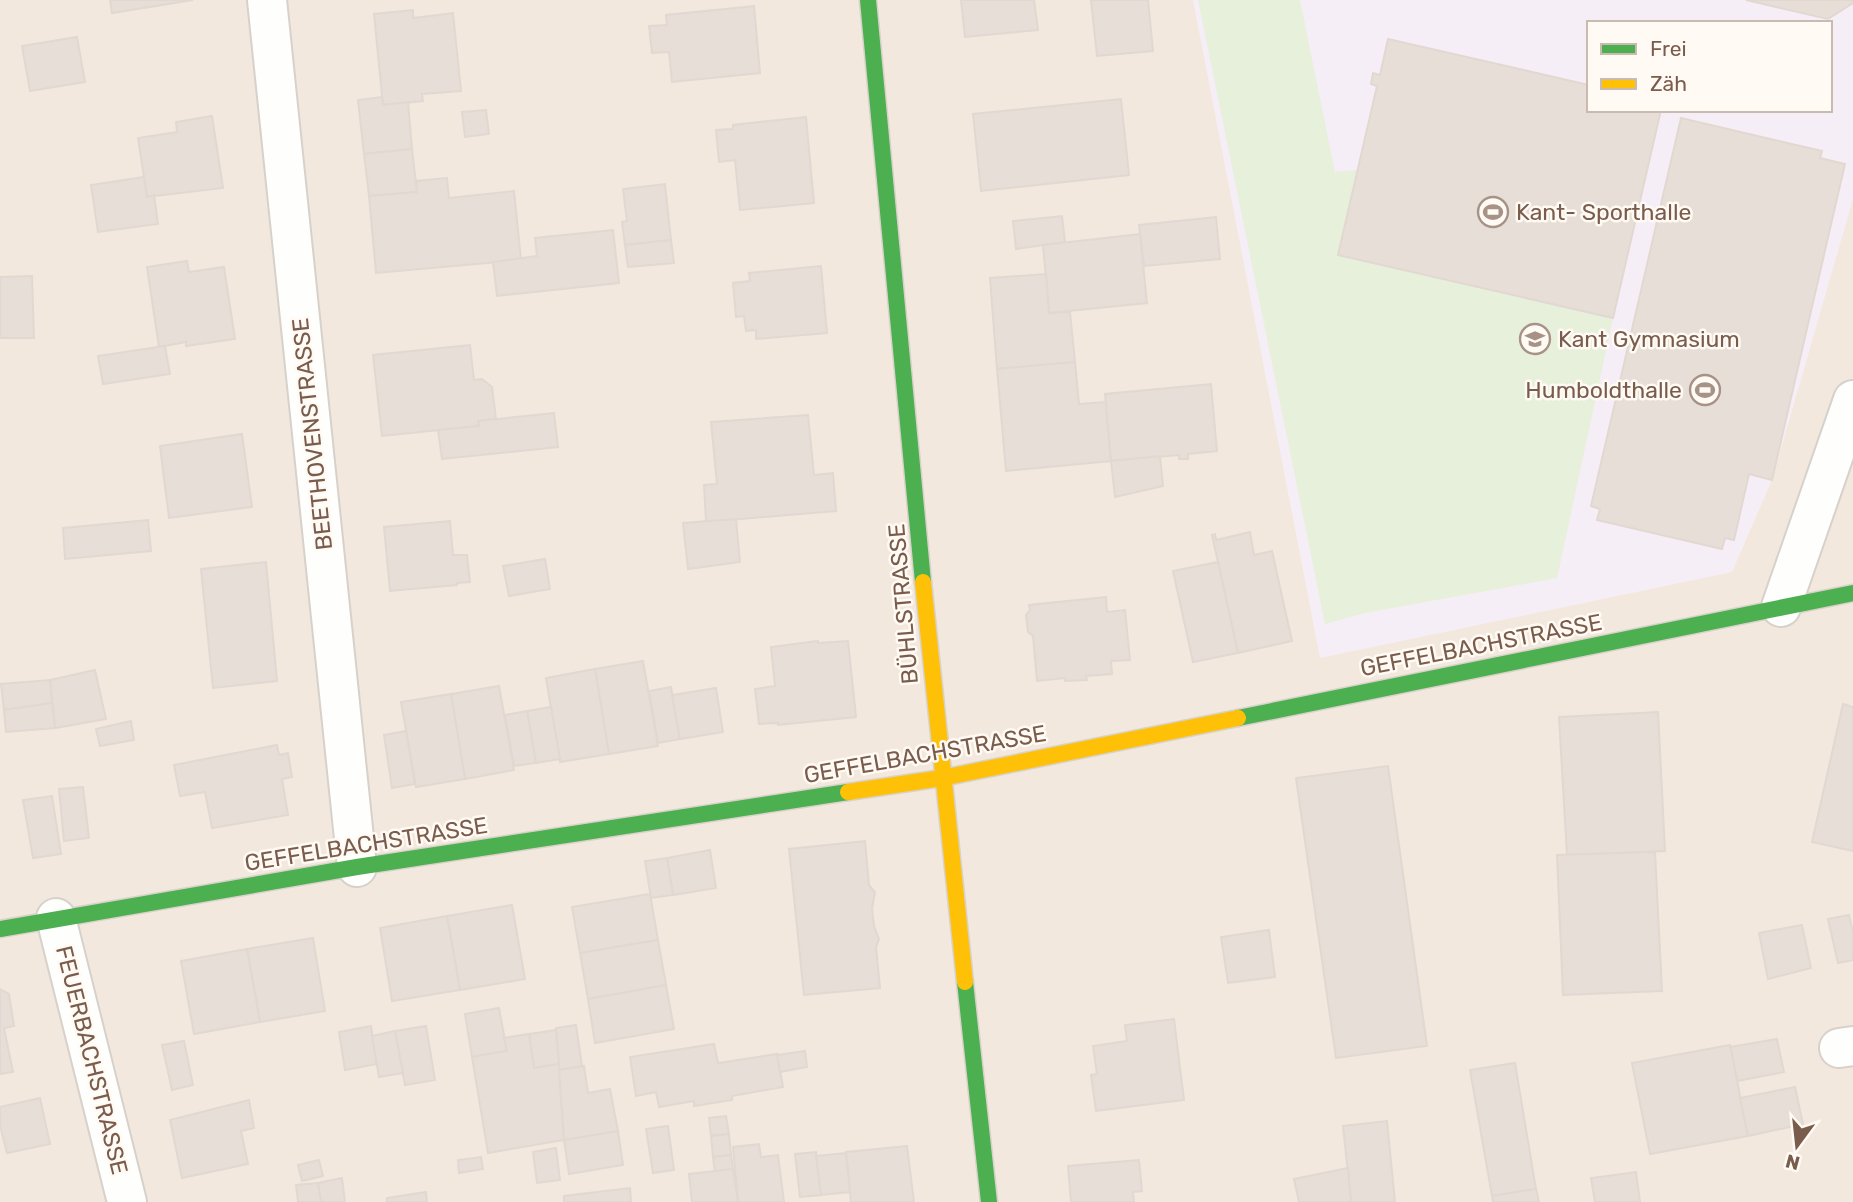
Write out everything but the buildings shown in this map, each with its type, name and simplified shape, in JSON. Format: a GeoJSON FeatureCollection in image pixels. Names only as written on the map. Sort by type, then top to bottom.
{"type":"FeatureCollection","features":[{"type":"Feature","properties":{"kind":"street","name":"BEETHOVENSTRASSE"},"geometry":{"type":"LineString","coordinates":[[267,0],[357,867]]}},
{"type":"Feature","properties":{"kind":"street","name":"BÜHLSTRASSE"},"geometry":{"type":"LineString","coordinates":[[868,0],[942,778],[989,1202]]}},
{"type":"Feature","properties":{"kind":"street"},"geometry":{"type":"LineString","coordinates":[[1781,607],[1853,400]]}},
{"type":"Feature","properties":{"kind":"street","name":"GEFFELBACHSTRASSE"},"geometry":{"type":"LineString","coordinates":[[0,929],[357,867],[942,778],[1853,593]]}},
{"type":"Feature","properties":{"kind":"street","name":"FEUERBACHSTRASSE"},"geometry":{"type":"LineString","coordinates":[[57,918],[127,1202]]}},
{"type":"Feature","properties":{"kind":"shaded area"},"geometry":{"type":"Polygon","coordinates":[[[0,0],[1853,0],[1853,1202],[0,1202],[0,0]]]}},
{"type":"Feature","properties":{"kind":"shaded area","name":"Kant Gymnasium"},"geometry":{"type":"Polygon","coordinates":[[[1193,0],[1853,0],[1853,199],[1772,480],[1732,572],[1320,658],[1193,0]]]}},
{"type":"Feature","properties":{"kind":"green space"},"geometry":{"type":"Polygon","coordinates":[[[1198,0],[1300,0],[1335,172],[1358,170],[1339,255],[1613,318],[1557,578],[1365,613],[1325,624],[1198,0]]]}},
{"type":"Feature","properties":{"kind":"traffic: fast"},"geometry":{"type":"LineString","coordinates":[[868,0],[923,582]]}},
{"type":"Feature","properties":{"kind":"traffic: fast"},"geometry":{"type":"LineString","coordinates":[[1238,718],[1853,593]]}},
{"type":"Feature","properties":{"kind":"traffic: fast"},"geometry":{"type":"LineString","coordinates":[[0,929],[357,867],[848,792]]}},
{"type":"Feature","properties":{"kind":"traffic: fast"},"geometry":{"type":"LineString","coordinates":[[965,982],[989,1202]]}},
{"type":"Feature","properties":{"kind":"traffic: slow"},"geometry":{"type":"LineString","coordinates":[[923,582],[965,982]]}},
{"type":"Feature","properties":{"kind":"traffic: slow"},"geometry":{"type":"LineString","coordinates":[[848,792],[942,778],[1238,718]]}},
{"type":"Feature","properties":{"kind":"place","name":"Kant- Sporthalle"},"geometry":{"type":"Point","coordinates":[1493,212]}},
{"type":"Feature","properties":{"kind":"place","name":"Kant Gymnasium"},"geometry":{"type":"Point","coordinates":[1535,339]}},
{"type":"Feature","properties":{"kind":"place","name":"Humboldthalle"},"geometry":{"type":"Point","coordinates":[1705,390]}}]}
